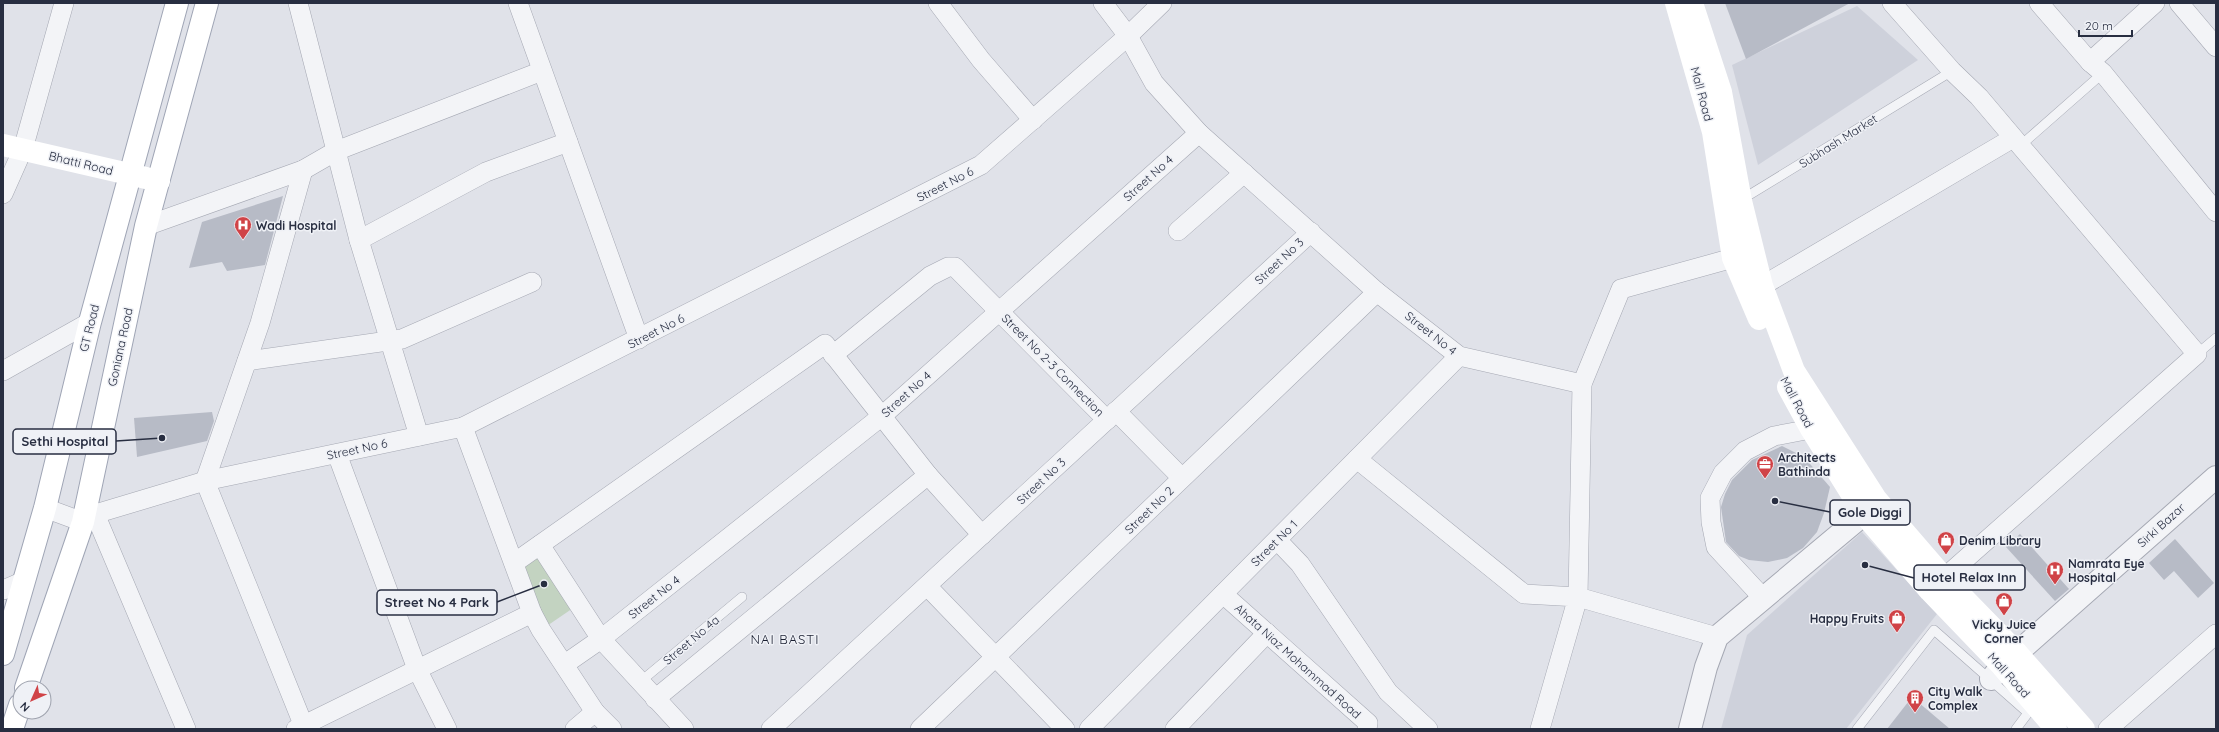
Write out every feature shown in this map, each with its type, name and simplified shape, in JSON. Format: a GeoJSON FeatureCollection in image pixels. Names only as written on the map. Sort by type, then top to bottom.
{"type":"FeatureCollection","features":[{"type":"Feature","properties":{"kind":"main road","name":"GT Road"},"geometry":{"type":"LineString","coordinates":[[3,654],[9,584],[44,508],[90,322],[177,3]]}},
{"type":"Feature","properties":{"kind":"main road","name":"Goniana Road"},"geometry":{"type":"LineString","coordinates":[[29,680],[89,518],[146,226],[208,3]]}},
{"type":"Feature","properties":{"kind":"main road","name":"Mall Road"},"geometry":{"type":"LineString","coordinates":[[1681,3],[1733,206],[1732,258],[1755,290],[1778,368],[1811,429],[1864,514],[1930,591],[2003,666],[2056,729]]}},
{"type":"Feature","properties":{"kind":"main road","name":"Bhatti Road"},"geometry":{"type":"LineString","coordinates":[[13,147],[159,181]]}},
{"type":"Feature","properties":{"kind":"main road"},"geometry":{"type":"LineString","coordinates":[[1733,206],[1755,290],[1794,371],[1876,499],[1944,578],[2003,666],[2084,729]]}},
{"type":"Feature","properties":{"kind":"street"},"geometry":{"type":"LineString","coordinates":[[3,194],[13,147],[64,3]]}},
{"type":"Feature","properties":{"kind":"street"},"geometry":{"type":"LineString","coordinates":[[298,3],[359,240],[419,436]]}},
{"type":"Feature","properties":{"kind":"street"},"geometry":{"type":"LineString","coordinates":[[518,3],[640,339]]}},
{"type":"Feature","properties":{"kind":"street"},"geometry":{"type":"LineString","coordinates":[[938,3],[981,60],[1032,120]]}},
{"type":"Feature","properties":{"kind":"street","name":"Street No 4"},"geometry":{"type":"LineString","coordinates":[[1103,3],[1128,36],[1154,83],[1199,133],[1377,292],[1459,356],[1582,384]]}},
{"type":"Feature","properties":{"kind":"street","name":"Street No 6"},"geometry":{"type":"LineString","coordinates":[[89,518],[205,481],[463,427],[640,339],[981,165],[1128,36],[1162,3]]}},
{"type":"Feature","properties":{"kind":"street"},"geometry":{"type":"LineString","coordinates":[[1892,3],[1952,71],[1979,97],[2197,354],[1944,578]]}},
{"type":"Feature","properties":{"kind":"street"},"geometry":{"type":"LineString","coordinates":[[2040,3],[2216,212]]}},
{"type":"Feature","properties":{"kind":"street"},"geometry":{"type":"LineString","coordinates":[[2096,68],[2155,3]]}},
{"type":"Feature","properties":{"kind":"street"},"geometry":{"type":"LineString","coordinates":[[2179,3],[2216,47]]}},
{"type":"Feature","properties":{"kind":"street"},"geometry":{"type":"LineString","coordinates":[[146,226],[303,170],[336,151],[542,71]]}},
{"type":"Feature","properties":{"kind":"street","name":"Street No 4"},"geometry":{"type":"LineString","coordinates":[[565,664],[601,639],[882,416],[1199,133]]}},
{"type":"Feature","properties":{"kind":"street"},"geometry":{"type":"LineString","coordinates":[[359,240],[486,172],[568,142]]}},
{"type":"Feature","properties":{"kind":"street"},"geometry":{"type":"LineString","coordinates":[[1755,290],[2017,142]]}},
{"type":"Feature","properties":{"kind":"street"},"geometry":{"type":"LineString","coordinates":[[303,170],[260,324],[205,481],[301,728],[532,613]]}},
{"type":"Feature","properties":{"kind":"street"},"geometry":{"type":"LineString","coordinates":[[1178,231],[1244,173]]}},
{"type":"Feature","properties":{"kind":"street","name":"Street No 3"},"geometry":{"type":"LineString","coordinates":[[771,729],[1310,232]]}},
{"type":"Feature","properties":{"kind":"street"},"geometry":{"type":"LineString","coordinates":[[1540,729],[1578,597],[1582,384],[1621,289],[1732,258]]}},
{"type":"Feature","properties":{"kind":"street","name":"Street No 2-3 Connection"},"geometry":{"type":"LineString","coordinates":[[833,355],[930,276],[948,267],[956,267],[999,311],[1182,478]]}},
{"type":"Feature","properties":{"kind":"street"},"geometry":{"type":"LineString","coordinates":[[247,362],[402,339],[532,282]]}},
{"type":"Feature","properties":{"kind":"street","name":"Street No 2"},"geometry":{"type":"LineString","coordinates":[[920,729],[1377,292]]}},
{"type":"Feature","properties":{"kind":"street"},"geometry":{"type":"LineString","coordinates":[[3,371],[90,322]]}},
{"type":"Feature","properties":{"kind":"street"},"geometry":{"type":"LineString","coordinates":[[514,563],[825,344],[928,475],[982,535]]}},
{"type":"Feature","properties":{"kind":"street","name":"Street No 1"},"geometry":{"type":"LineString","coordinates":[[1089,729],[1459,356]]}},
{"type":"Feature","properties":{"kind":"street"},"geometry":{"type":"LineString","coordinates":[[463,427],[532,613],[541,630],[565,664],[595,712],[612,729]]}},
{"type":"Feature","properties":{"kind":"street"},"geometry":{"type":"LineString","coordinates":[[1764,599],[1716,546],[1711,522],[1710,498],[1723,473],[1746,451],[1774,436],[1811,429]]}},
{"type":"Feature","properties":{"kind":"street"},"geometry":{"type":"LineString","coordinates":[[337,454],[417,669],[447,729]]}},
{"type":"Feature","properties":{"kind":"street"},"geometry":{"type":"LineString","coordinates":[[1357,459],[1524,594],[1578,597],[1717,636]]}},
{"type":"Feature","properties":{"kind":"street"},"geometry":{"type":"LineString","coordinates":[[655,699],[928,475]]}},
{"type":"Feature","properties":{"kind":"street","name":"Sirki Bazar"},"geometry":{"type":"LineString","coordinates":[[2003,666],[2216,477]]}},
{"type":"Feature","properties":{"kind":"street"},"geometry":{"type":"LineString","coordinates":[[44,508],[89,518],[186,729]]}},
{"type":"Feature","properties":{"kind":"street"},"geometry":{"type":"LineString","coordinates":[[1690,729],[1706,667],[1717,636],[1764,599],[1864,514]]}},
{"type":"Feature","properties":{"kind":"street"},"geometry":{"type":"LineString","coordinates":[[1276,540],[1300,564],[1388,692],[1428,729]]}},
{"type":"Feature","properties":{"kind":"street"},"geometry":{"type":"LineString","coordinates":[[540,544],[601,639],[684,729]]}},
{"type":"Feature","properties":{"kind":"street"},"geometry":{"type":"LineString","coordinates":[[926,586],[1064,729]]}},
{"type":"Feature","properties":{"kind":"street","name":"Ahata Niaz Mohammad Road"},"geometry":{"type":"LineString","coordinates":[[1223,594],[1368,723],[1366,729]]}},
{"type":"Feature","properties":{"kind":"street"},"geometry":{"type":"LineString","coordinates":[[1175,729],[1267,633]]}},
{"type":"Feature","properties":{"kind":"street"},"geometry":{"type":"LineString","coordinates":[[2108,729],[2216,634]]}},
{"type":"Feature","properties":{"kind":"street"},"geometry":{"type":"LineString","coordinates":[[575,729],[595,712]]}},
{"type":"Feature","properties":{"kind":"lane"},"geometry":{"type":"LineString","coordinates":[[2017,142],[2096,68]]}},
{"type":"Feature","properties":{"kind":"lane","name":"Subhash Market"},"geometry":{"type":"LineString","coordinates":[[1733,206],[1952,71]]}},
{"type":"Feature","properties":{"kind":"lane"},"geometry":{"type":"LineString","coordinates":[[2197,354],[2216,338]]}},
{"type":"Feature","properties":{"kind":"lane","name":"Street No 4a"},"geometry":{"type":"LineString","coordinates":[[640,682],[742,597]]}},
{"type":"Feature","properties":{"kind":"lane"},"geometry":{"type":"LineString","coordinates":[[1857,729],[1934,630],[2003,666],[2028,713],[2016,729]]}},
{"type":"Feature","properties":{"kind":"shaded area"},"geometry":{"type":"Polygon","coordinates":[[[1857,6],[1918,60],[1758,165],[1732,65],[1857,6]]]}},
{"type":"Feature","properties":{"kind":"shaded area"},"geometry":{"type":"Polygon","coordinates":[[[1862,532],[1937,614],[1846,729],[1721,729],[1747,635],[1862,532]]]}},
{"type":"Feature","properties":{"kind":"green space"},"geometry":{"type":"Polygon","coordinates":[[[540,545],[579,604],[541,630],[514,563],[540,545]]]}},
{"type":"Feature","properties":{"kind":"building"},"geometry":{"type":"Polygon","coordinates":[[[1725,3],[1850,3],[1746,59],[1725,3]]]}},
{"type":"Feature","properties":{"kind":"building"},"geometry":{"type":"Polygon","coordinates":[[[283,196],[265,265],[227,271],[222,262],[189,268],[202,222],[283,196]]]}},
{"type":"Feature","properties":{"kind":"building"},"geometry":{"type":"Polygon","coordinates":[[[212,412],[214,421],[207,441],[137,457],[134,418],[212,412]]]}},
{"type":"Feature","properties":{"kind":"building"},"geometry":{"type":"Polygon","coordinates":[[[1782,446],[1804,457],[1830,487],[1824,513],[1817,532],[1803,548],[1787,558],[1768,562],[1749,560],[1739,556],[1726,542],[1721,507],[1725,494],[1732,480],[1752,460],[1782,446]]]}},
{"type":"Feature","properties":{"kind":"building"},"geometry":{"type":"Polygon","coordinates":[[[2020,534],[2069,589],[2055,601],[2006,547],[2020,534]]]}},
{"type":"Feature","properties":{"kind":"building"},"geometry":{"type":"Polygon","coordinates":[[[2175,539],[2214,583],[2198,598],[2174,571],[2164,580],[2149,563],[2175,539]]]}},
{"type":"Feature","properties":{"kind":"building","name":"City Walk Complex"},"geometry":{"type":"Polygon","coordinates":[[[1912,697],[1950,729],[1887,729],[1912,697]]]}},
{"type":"Feature","properties":{"kind":"place","name":"Wadi Hospital"},"geometry":{"type":"Point","coordinates":[243,240]}},
{"type":"Feature","properties":{"kind":"place","name":"Sethi Hospital"},"geometry":{"type":"Point","coordinates":[162,438]}},
{"type":"Feature","properties":{"kind":"place","name":"Architects Bathinda"},"geometry":{"type":"Point","coordinates":[1765,479]}},
{"type":"Feature","properties":{"kind":"place","name":"Gole Diggi"},"geometry":{"type":"Point","coordinates":[1775,501]}},
{"type":"Feature","properties":{"kind":"place","name":"Denim Library"},"geometry":{"type":"Point","coordinates":[1946,555]}},
{"type":"Feature","properties":{"kind":"place","name":"Hotel Relax Inn"},"geometry":{"type":"Point","coordinates":[1865,565]}},
{"type":"Feature","properties":{"kind":"place","name":"Street No 4 Park"},"geometry":{"type":"Point","coordinates":[544,584]}},
{"type":"Feature","properties":{"kind":"place","name":"Namrata Eye Hospital"},"geometry":{"type":"Point","coordinates":[2055,585]}},
{"type":"Feature","properties":{"kind":"place","name":"Vicky Juice Corner"},"geometry":{"type":"Point","coordinates":[2004,616]}},
{"type":"Feature","properties":{"kind":"place","name":"Happy Fruits"},"geometry":{"type":"Point","coordinates":[1897,633]}},
{"type":"Feature","properties":{"kind":"place","name":"City Walk Complex"},"geometry":{"type":"Point","coordinates":[1915,713]}},
{"type":"Feature","properties":{"kind":"district","name":"NAI BASTI"},"geometry":{"type":"Point","coordinates":[785,639]}}]}
